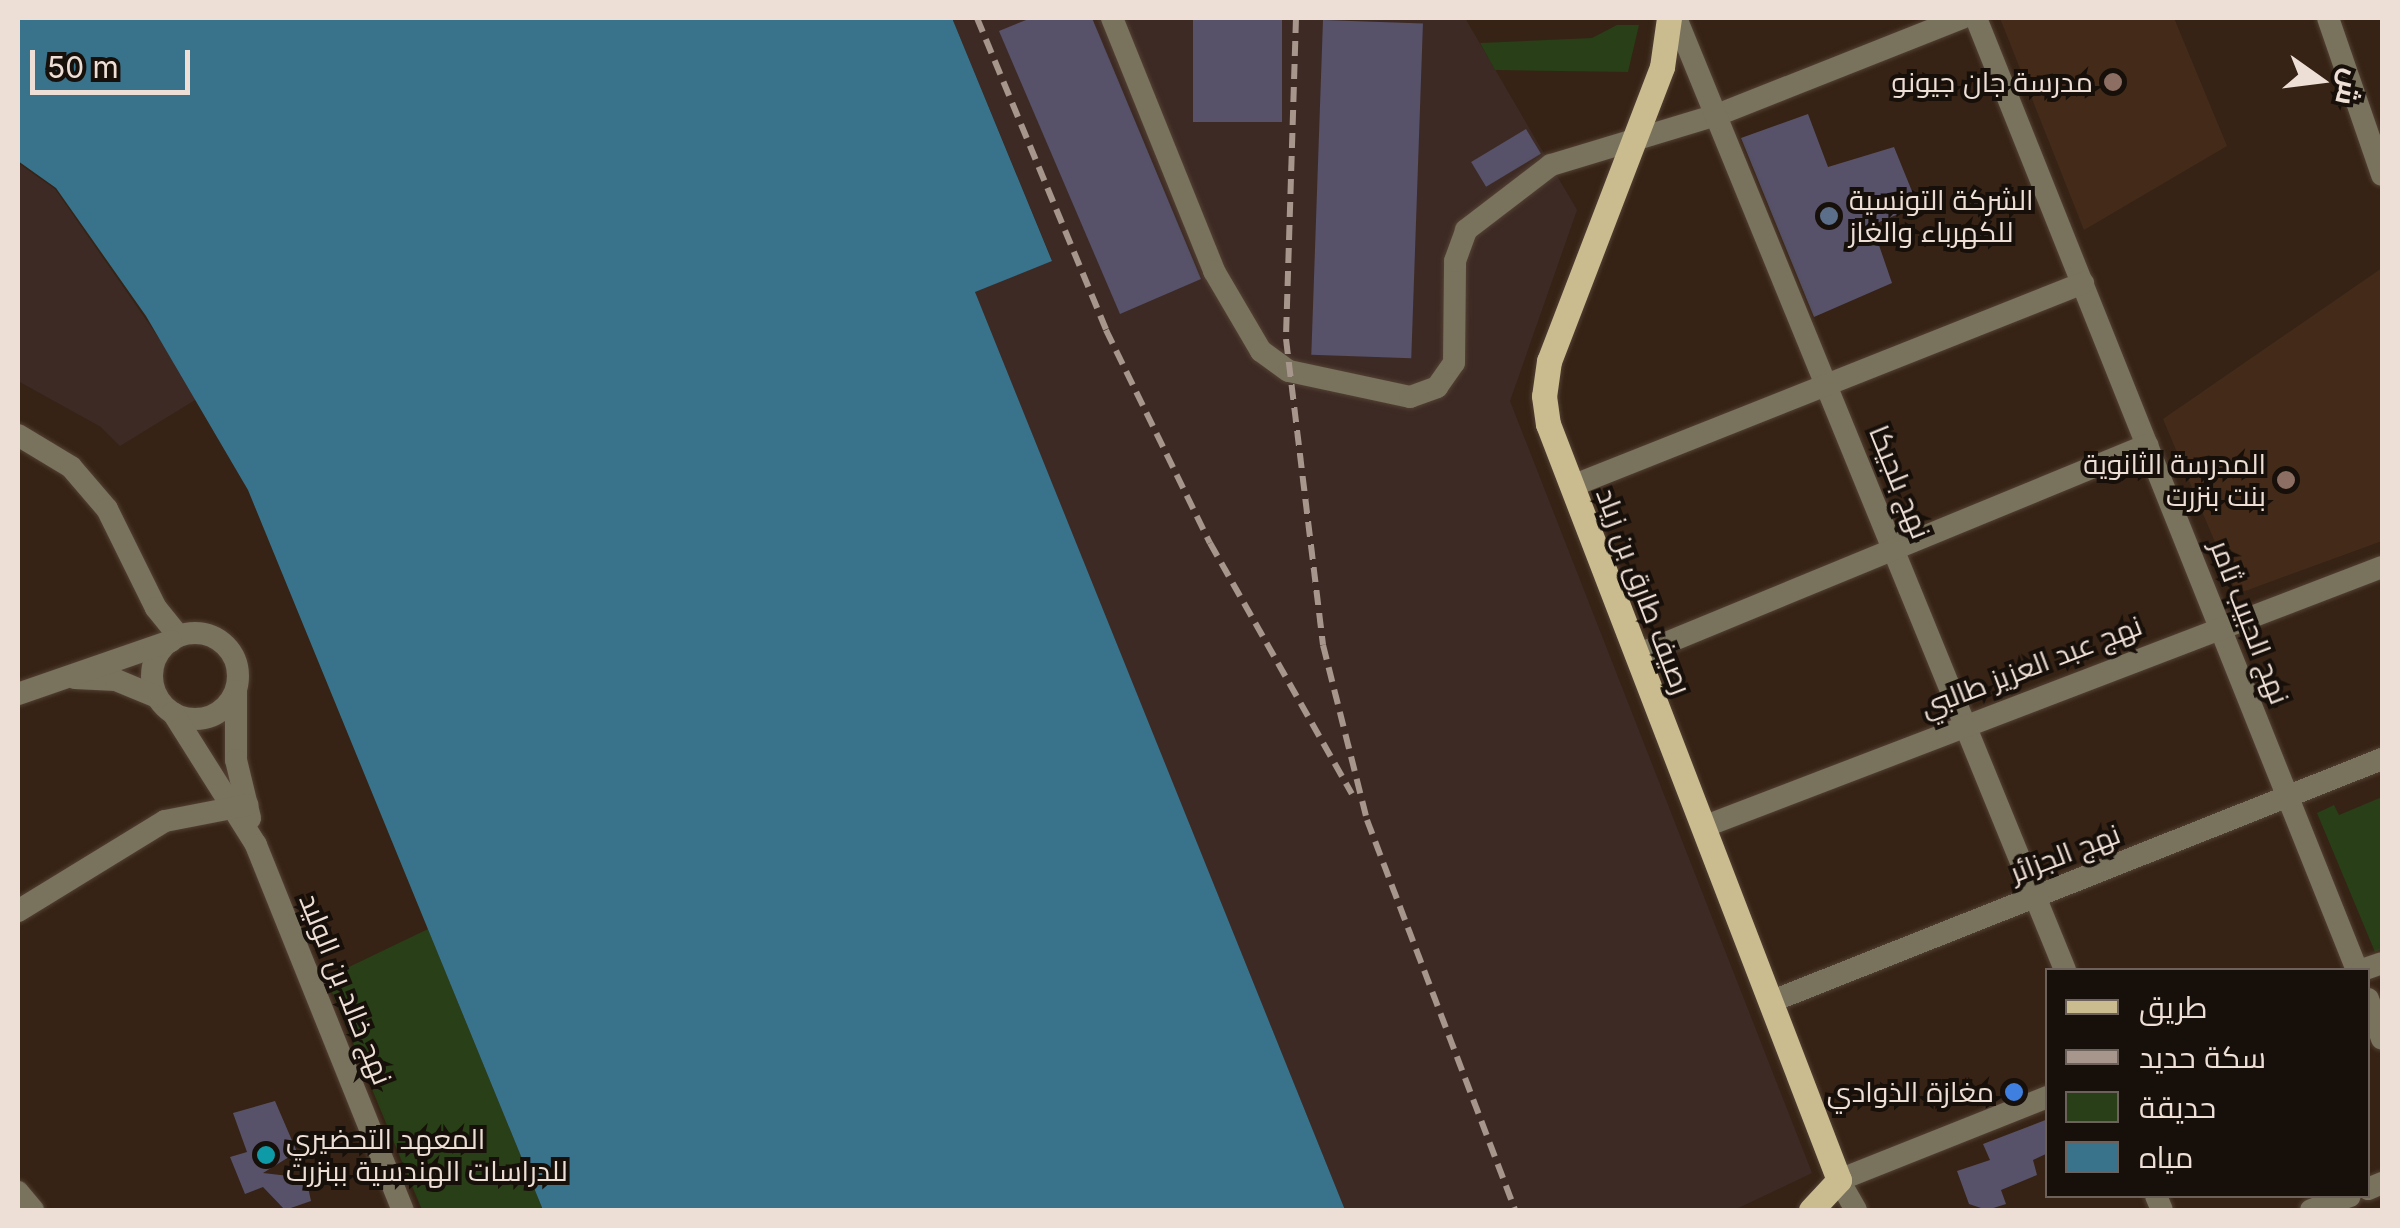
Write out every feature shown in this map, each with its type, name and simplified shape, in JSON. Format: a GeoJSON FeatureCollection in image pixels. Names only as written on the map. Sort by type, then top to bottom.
{"type":"FeatureCollection","features":[{"type":"Feature","properties":{"kind":"main road","name":"رصيف طارق بن زياد"},"geometry":{"type":"LineString","coordinates":[[1673,18],[1636,139],[1549,361],[1548,424],[1839,1180]]}},
{"type":"Feature","properties":{"kind":"main road"},"geometry":{"type":"LineString","coordinates":[[1812,1210],[1839,1180]]}},
{"type":"Feature","properties":{"kind":"street"},"geometry":{"type":"LineString","coordinates":[[1112,18],[1214,271],[1245,329],[1289,371],[1376,392],[1424,395],[1448,376],[1456,349],[1456,262],[1477,217],[1567,156],[1717,115],[1962,18]]}},
{"type":"Feature","properties":{"kind":"street","name":"نهج بلجيكا"},"geometry":{"type":"LineString","coordinates":[[1673,18],[1717,115],[1896,550],[2063,968]]}},
{"type":"Feature","properties":{"kind":"street","name":"نهج الحبيب ثامر"},"geometry":{"type":"LineString","coordinates":[[1976,18],[2221,626],[2286,798],[2359,968]]}},
{"type":"Feature","properties":{"kind":"street"},"geometry":{"type":"LineString","coordinates":[[2328,18],[2382,175]]}},
{"type":"Feature","properties":{"kind":"street"},"geometry":{"type":"LineString","coordinates":[[1572,486],[2083,283]]}},
{"type":"Feature","properties":{"kind":"street"},"geometry":{"type":"LineString","coordinates":[[18,435],[71,467],[106,509],[175,638]]}},
{"type":"Feature","properties":{"kind":"street"},"geometry":{"type":"LineString","coordinates":[[1637,655],[2148,445]]}},
{"type":"Feature","properties":{"kind":"street","name":"نهج عبد العزيز طالبي"},"geometry":{"type":"LineString","coordinates":[[1703,827],[1966,722],[2382,567]]}},
{"type":"Feature","properties":{"kind":"street"},"geometry":{"type":"LineString","coordinates":[[165,705],[152,672],[175,638]]}},
{"type":"Feature","properties":{"kind":"street"},"geometry":{"type":"LineString","coordinates":[[18,694],[51,678],[175,638],[217,640],[234,659],[236,684],[212,716],[165,705],[116,680],[51,678]]}},
{"type":"Feature","properties":{"kind":"street","name":"نهج خالد بن الوليد"},"geometry":{"type":"LineString","coordinates":[[236,684],[236,760],[241,807]]}},
{"type":"Feature","properties":{"kind":"street","name":"نهج خالد بن الوليد"},"geometry":{"type":"LineString","coordinates":[[165,705],[241,807],[402,1210]]}},
{"type":"Feature","properties":{"kind":"street","name":"نهج الجزائر"},"geometry":{"type":"LineString","coordinates":[[1770,1002],[2382,759]]}},
{"type":"Feature","properties":{"kind":"street"},"geometry":{"type":"LineString","coordinates":[[18,911],[165,821],[241,807]]}},
{"type":"Feature","properties":{"kind":"street"},"geometry":{"type":"LineString","coordinates":[[2370,1005],[2382,1038]]}},
{"type":"Feature","properties":{"kind":"street"},"geometry":{"type":"LineString","coordinates":[[1839,1180],[2045,1098]]}},
{"type":"Feature","properties":{"kind":"street","name":"رصيف طارق بن زياد"},"geometry":{"type":"LineString","coordinates":[[1839,1180],[1856,1210]]}},
{"type":"Feature","properties":{"kind":"street"},"geometry":{"type":"LineString","coordinates":[[2310,1210],[2344,1198]]}},
{"type":"Feature","properties":{"kind":"shaded area"},"geometry":{"type":"Polygon","coordinates":[[[952,18],[1465,18],[1577,210],[1510,401],[1812,1173],[1734,1210],[1345,1210],[974,292],[1052,260],[952,18]]]}},
{"type":"Feature","properties":{"kind":"shaded area","name":"مدرسة جان جيونو"},"geometry":{"type":"Polygon","coordinates":[[[2000,18],[2174,18],[2227,146],[2084,230],[2000,18]]]}},
{"type":"Feature","properties":{"kind":"shaded area"},"geometry":{"type":"Polygon","coordinates":[[[18,163],[55,189],[200,397],[120,446],[101,427],[18,381],[18,163]]]}},
{"type":"Feature","properties":{"kind":"shaded area","name":"المدرسة الثانوية بنت بنزرت"},"geometry":{"type":"Polygon","coordinates":[[[2382,268],[2382,541],[2237,594],[2163,419],[2382,268]]]}},
{"type":"Feature","properties":{"kind":"green space"},"geometry":{"type":"Polygon","coordinates":[[[1617,25],[1639,25],[1628,72],[1495,70],[1480,43],[1592,38],[1617,25]]]}},
{"type":"Feature","properties":{"kind":"green space"},"geometry":{"type":"Polygon","coordinates":[[[2382,797],[2382,949],[2375,952],[2317,813],[2334,805],[2339,815],[2382,797]]]}},
{"type":"Feature","properties":{"kind":"green space"},"geometry":{"type":"Polygon","coordinates":[[[428,929],[543,1210],[422,1210],[326,978],[428,929]]]}},
{"type":"Feature","properties":{"kind":"water"},"geometry":{"type":"Polygon","coordinates":[[[18,18],[952,18],[1052,261],[975,292],[1345,1210],[543,1210],[248,490],[146,316],[56,188],[18,161],[18,18]]]}},
{"type":"Feature","properties":{"kind":"building"},"geometry":{"type":"Polygon","coordinates":[[[1031,18],[1092,18],[1201,279],[1120,314],[999,31],[1031,18]]]}},
{"type":"Feature","properties":{"kind":"building"},"geometry":{"type":"Polygon","coordinates":[[[1193,18],[1282,18],[1282,122],[1193,122],[1193,18]]]}},
{"type":"Feature","properties":{"kind":"building"},"geometry":{"type":"Polygon","coordinates":[[[1323,20],[1423,23],[1411,358],[1311,355],[1323,20]]]}},
{"type":"Feature","properties":{"kind":"building","name":"الشركة التونسية للكهرباء والغاز"},"geometry":{"type":"Polygon","coordinates":[[[1808,114],[1828,167],[1894,147],[1918,206],[1872,225],[1892,283],[1814,317],[1741,138],[1808,114]]]}},
{"type":"Feature","properties":{"kind":"building"},"geometry":{"type":"Polygon","coordinates":[[[1526,129],[1541,154],[1486,187],[1471,162],[1526,129]]]}},
{"type":"Feature","properties":{"kind":"building","name":"المعهد التحضيري للدراسات الهندسية ببنزرت"},"geometry":{"type":"Polygon","coordinates":[[[275,1101],[297,1152],[263,1173],[306,1178],[311,1201],[285,1210],[263,1187],[245,1194],[230,1157],[247,1152],[233,1113],[275,1101]]]}},
{"type":"Feature","properties":{"kind":"building"},"geometry":{"type":"Polygon","coordinates":[[[2045,1120],[2045,1154],[2033,1160],[2037,1175],[2001,1190],[2006,1204],[1987,1210],[1969,1204],[1957,1171],[1990,1160],[1983,1144],[2045,1120]]]}},
{"type":"Feature","properties":{"kind":"railway"},"geometry":{"type":"LineString","coordinates":[[977,18],[1106,330],[1210,543],[1352,794]]}},
{"type":"Feature","properties":{"kind":"railway"},"geometry":{"type":"LineString","coordinates":[[1296,18],[1286,339],[1323,645],[1367,820],[1515,1210]]}},
{"type":"Feature","properties":{"kind":"place","name":"مدرسة جان جيونو"},"geometry":{"type":"Point","coordinates":[2113,82]}},
{"type":"Feature","properties":{"kind":"place","name":"الشركة التونسية للكهرباء والغاز"},"geometry":{"type":"Point","coordinates":[1829,216]}},
{"type":"Feature","properties":{"kind":"place","name":"المدرسة الثانوية بنت بنزرت"},"geometry":{"type":"Point","coordinates":[2286,480]}},
{"type":"Feature","properties":{"kind":"place","name":"مغازة الذوادي"},"geometry":{"type":"Point","coordinates":[2014,1092]}},
{"type":"Feature","properties":{"kind":"place","name":"المعهد التحضيري للدراسات الهندسية ببنزرت"},"geometry":{"type":"Point","coordinates":[266,1155]}}]}
